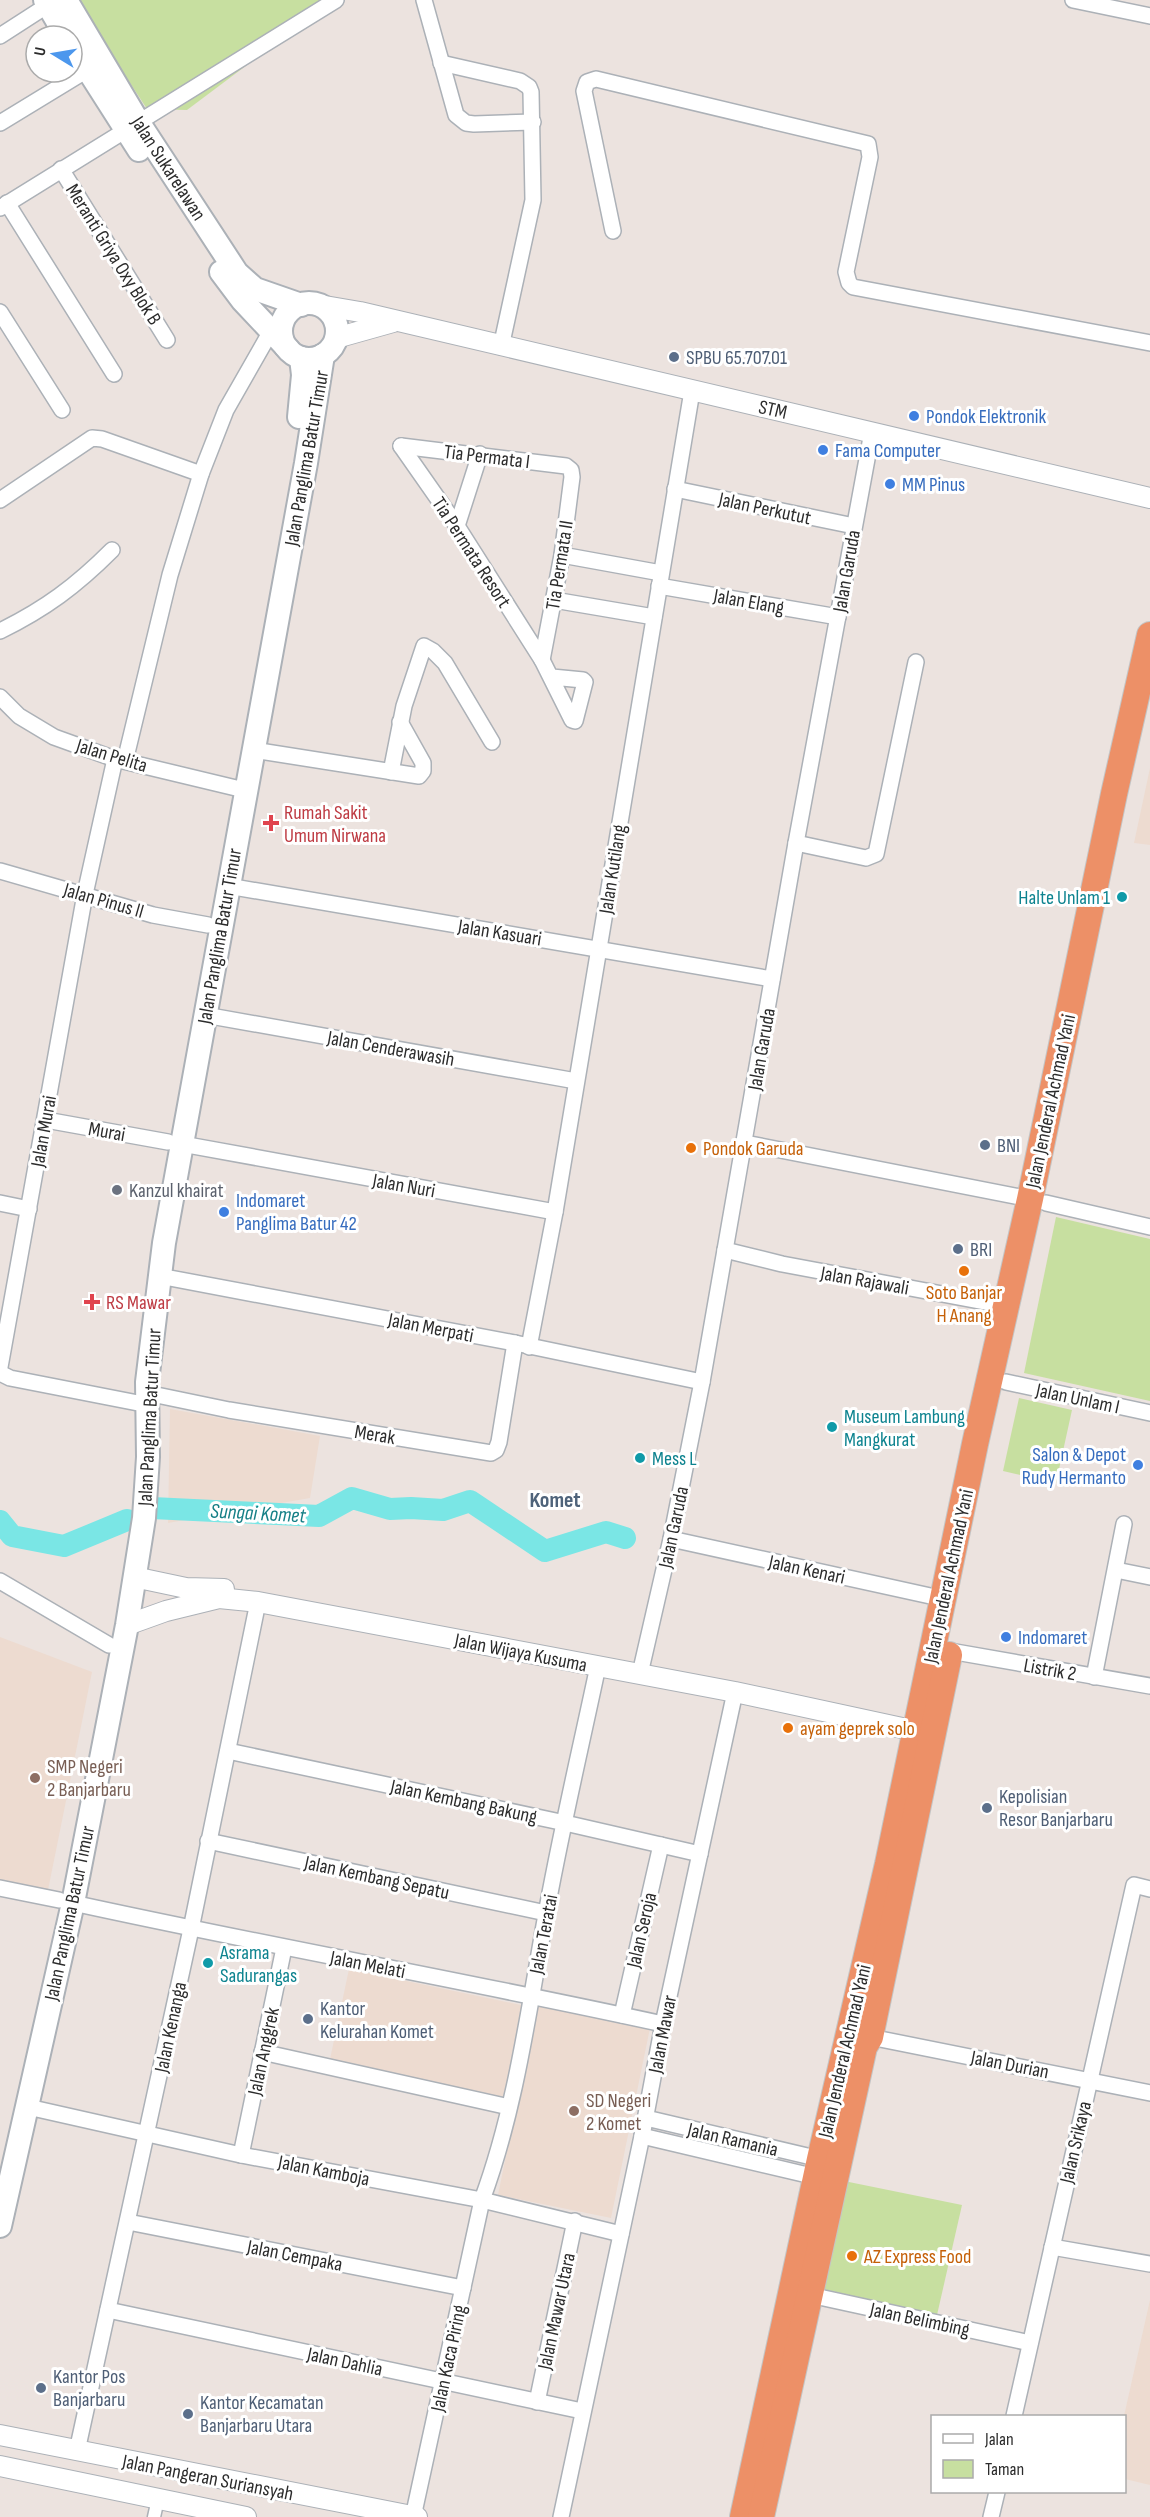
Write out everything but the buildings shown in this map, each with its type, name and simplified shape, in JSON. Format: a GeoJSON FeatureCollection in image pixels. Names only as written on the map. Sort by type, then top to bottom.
{"type":"FeatureCollection","features":[{"type":"Feature","properties":{"kind":"highway","name":"Jalan Jenderal Achmad Yani"},"geometry":{"type":"LineString","coordinates":[[988,1425],[1006,1382],[1114,794],[1150,635]]}},
{"type":"Feature","properties":{"kind":"highway","name":"Jalan Jenderal Achmad Yani"},"geometry":{"type":"LineString","coordinates":[[761,2517],[810,2295],[897,1867],[950,1651],[971,1507],[988,1425],[1006,1306],[1038,1201],[1081,1023],[1150,710]]}},
{"type":"Feature","properties":{"kind":"highway","name":"Jalan Jenderal Achmad Yani"},"geometry":{"type":"LineString","coordinates":[[897,1867],[917,1726],[944,1599],[971,1507]]}},
{"type":"Feature","properties":{"kind":"highway","name":"Jalan Jenderal Achmad Yani"},"geometry":{"type":"LineString","coordinates":[[743,2517],[818,2168],[860,2043]]}},
{"type":"Feature","properties":{"kind":"main road","name":"Jalan Sukarelawan"},"geometry":{"type":"LineString","coordinates":[[53,2],[229,283],[271,331],[312,351]]}},
{"type":"Feature","properties":{"kind":"main road"},"geometry":{"type":"LineString","coordinates":[[53,2],[61,24]]}},
{"type":"Feature","properties":{"kind":"main road","name":"Jalan Sukarelawan"},"geometry":{"type":"LineString","coordinates":[[84,65],[132,127],[237,273],[255,289],[310,305]]}},
{"type":"Feature","properties":{"kind":"main road"},"geometry":{"type":"LineString","coordinates":[[310,305],[328,311],[334,319],[312,351],[281,334],[282,324],[292,309],[310,305]]}},
{"type":"Feature","properties":{"kind":"main road","name":"Jalan Panglima Batur Timur"},"geometry":{"type":"LineString","coordinates":[[191,1055],[205,1015],[306,463],[312,351]]}},
{"type":"Feature","properties":{"kind":"main road","name":"Jalan Panglima Batur Timur"},"geometry":{"type":"LineString","coordinates":[[0,2161],[30,2064],[127,1626],[144,1518],[148,1457],[139,1361],[145,1293],[191,1055],[208,925],[236,788],[312,351]]}},
{"type":"Feature","properties":{"kind":"main road","name":"Jalan Panglima Batur Timur"},"geometry":{"type":"LineString","coordinates":[[66,1902],[130,1525],[142,1399],[175,1143]]}},
{"type":"Feature","properties":{"kind":"main road","name":"Jalan Panglima Batur Timur"},"geometry":{"type":"LineString","coordinates":[[0,2226],[28,2107],[30,2064]]}},
{"type":"Feature","properties":{"kind":"street"},"geometry":{"type":"LineString","coordinates":[[114,374],[4,205],[336,0]]}},
{"type":"Feature","properties":{"kind":"street"},"geometry":{"type":"LineString","coordinates":[[424,0],[453,110],[460,120],[474,124],[533,122]]}},
{"type":"Feature","properties":{"kind":"street"},"geometry":{"type":"LineString","coordinates":[[1072,0],[1150,16]]}},
{"type":"Feature","properties":{"kind":"street"},"geometry":{"type":"LineString","coordinates":[[0,36],[53,2]]}},
{"type":"Feature","properties":{"kind":"street"},"geometry":{"type":"LineString","coordinates":[[441,63],[525,84],[531,92],[533,200],[501,347]]}},
{"type":"Feature","properties":{"kind":"street"},"geometry":{"type":"LineString","coordinates":[[0,123],[87,70]]}},
{"type":"Feature","properties":{"kind":"street"},"geometry":{"type":"LineString","coordinates":[[614,231],[585,91],[587,82],[596,79],[868,144],[870,157],[846,272],[849,283],[853,287],[1150,343]]}},
{"type":"Feature","properties":{"kind":"street","name":"Meranti Griya Oxy Blok B"},"geometry":{"type":"LineString","coordinates":[[60,169],[167,339]]}},
{"type":"Feature","properties":{"kind":"street","name":"STM"},"geometry":{"type":"LineString","coordinates":[[310,305],[395,321],[1150,498]]}},
{"type":"Feature","properties":{"kind":"street"},"geometry":{"type":"LineString","coordinates":[[0,312],[62,410]]}},
{"type":"Feature","properties":{"kind":"street"},"geometry":{"type":"LineString","coordinates":[[312,351],[395,321]]}},
{"type":"Feature","properties":{"kind":"street","name":"Jalan Murai"},"geometry":{"type":"LineString","coordinates":[[0,1367],[85,894],[120,760],[170,575],[201,474],[226,410],[271,331]]}},
{"type":"Feature","properties":{"kind":"street","name":"Jalan Kutilang"},"geometry":{"type":"LineString","coordinates":[[523,1345],[555,1212],[692,391]]}},
{"type":"Feature","properties":{"kind":"street","name":"Jalan Garuda"},"geometry":{"type":"LineString","coordinates":[[642,1665],[671,1539],[702,1382],[795,843],[872,432]]}},
{"type":"Feature","properties":{"kind":"street"},"geometry":{"type":"LineString","coordinates":[[0,500],[92,438],[102,439],[201,474]]}},
{"type":"Feature","properties":{"kind":"street","name":"Tia Permata I"},"geometry":{"type":"LineString","coordinates":[[401,446],[567,466],[571,470]]}},
{"type":"Feature","properties":{"kind":"street","name":"Tia Permata Resort"},"geometry":{"type":"LineString","coordinates":[[401,446],[457,526],[552,677]]}},
{"type":"Feature","properties":{"kind":"street"},"geometry":{"type":"LineString","coordinates":[[457,526],[480,454]]}},
{"type":"Feature","properties":{"kind":"street","name":"Tia Permata II"},"geometry":{"type":"LineString","coordinates":[[542,660],[562,555],[571,470]]}},
{"type":"Feature","properties":{"kind":"street","name":"Jalan Perkutut"},"geometry":{"type":"LineString","coordinates":[[675,489],[854,526]]}},
{"type":"Feature","properties":{"kind":"street"},"geometry":{"type":"LineString","coordinates":[[0,631],[36,613],[65,594],[112,550]]}},
{"type":"Feature","properties":{"kind":"street","name":"Jalan Elang"},"geometry":{"type":"LineString","coordinates":[[562,555],[660,579],[838,617]]}},
{"type":"Feature","properties":{"kind":"street"},"geometry":{"type":"LineString","coordinates":[[554,600],[654,617]]}},
{"type":"Feature","properties":{"kind":"street"},"geometry":{"type":"LineString","coordinates":[[392,772],[400,722],[424,646],[440,656],[492,742]]}},
{"type":"Feature","properties":{"kind":"street"},"geometry":{"type":"LineString","coordinates":[[795,843],[866,858],[876,854],[916,662]]}},
{"type":"Feature","properties":{"kind":"street","name":"Jalan Pelita"},"geometry":{"type":"LineString","coordinates":[[0,698],[37,728],[120,760],[236,788]]}},
{"type":"Feature","properties":{"kind":"street"},"geometry":{"type":"LineString","coordinates":[[253,750],[422,775],[424,767],[400,722]]}},
{"type":"Feature","properties":{"kind":"street","name":"Jalan Pinus II"},"geometry":{"type":"LineString","coordinates":[[0,871],[153,915],[208,925]]}},
{"type":"Feature","properties":{"kind":"street","name":"Jalan Kasuari"},"geometry":{"type":"LineString","coordinates":[[228,886],[772,979]]}},
{"type":"Feature","properties":{"kind":"street","name":"Jalan Cenderawasih"},"geometry":{"type":"LineString","coordinates":[[205,1015],[576,1081]]}},
{"type":"Feature","properties":{"kind":"street","name":"Murai"},"geometry":{"type":"LineString","coordinates":[[46,1120],[175,1143]]}},
{"type":"Feature","properties":{"kind":"street","name":"Jalan Nuri"},"geometry":{"type":"LineString","coordinates":[[175,1143],[555,1212]]}},
{"type":"Feature","properties":{"kind":"street"},"geometry":{"type":"LineString","coordinates":[[745,1143],[1038,1201],[1150,1227]]}},
{"type":"Feature","properties":{"kind":"street"},"geometry":{"type":"LineString","coordinates":[[0,1203],[29,1209]]}},
{"type":"Feature","properties":{"kind":"street","name":"Jalan Rajawali"},"geometry":{"type":"LineString","coordinates":[[725,1250],[782,1264],[1006,1306]]}},
{"type":"Feature","properties":{"kind":"street","name":"Jalan Merpati"},"geometry":{"type":"LineString","coordinates":[[159,1276],[523,1345],[702,1382]]}},
{"type":"Feature","properties":{"kind":"street","name":"Merak"},"geometry":{"type":"LineString","coordinates":[[142,1399],[229,1410],[491,1453],[496,1450],[499,1442],[523,1345]]}},
{"type":"Feature","properties":{"kind":"street"},"geometry":{"type":"LineString","coordinates":[[0,1372],[10,1378],[142,1399]]}},
{"type":"Feature","properties":{"kind":"street","name":"Jalan Unlam I"},"geometry":{"type":"LineString","coordinates":[[1006,1382],[1150,1413]]}},
{"type":"Feature","properties":{"kind":"street"},"geometry":{"type":"LineString","coordinates":[[1094,1677],[1124,1524]]}},
{"type":"Feature","properties":{"kind":"street","name":"Jalan Kenari"},"geometry":{"type":"LineString","coordinates":[[671,1539],[944,1599]]}},
{"type":"Feature","properties":{"kind":"street"},"geometry":{"type":"LineString","coordinates":[[1116,1570],[1150,1577]]}},
{"type":"Feature","properties":{"kind":"street","name":"Jalan Wijaya Kusuma"},"geometry":{"type":"LineString","coordinates":[[134,1577],[186,1588],[261,1592],[598,1666],[735,1692],[826,1706]]}},
{"type":"Feature","properties":{"kind":"street"},"geometry":{"type":"LineString","coordinates":[[0,1581],[109,1645]]}},
{"type":"Feature","properties":{"kind":"street","name":"Jalan Wijaya Kusuma"},"geometry":{"type":"LineString","coordinates":[[127,1626],[166,1611],[219,1598],[258,1602],[642,1665],[917,1726]]}},
{"type":"Feature","properties":{"kind":"street","name":"Jalan Kenanga"},"geometry":{"type":"LineString","coordinates":[[77,2451],[191,1929],[258,1602]]}},
{"type":"Feature","properties":{"kind":"street","name":"Listrik 2"},"geometry":{"type":"LineString","coordinates":[[950,1651],[1150,1686]]}},
{"type":"Feature","properties":{"kind":"street","name":"Jalan Teratai"},"geometry":{"type":"LineString","coordinates":[[482,2200],[493,2170],[509,2107],[546,1913],[598,1666]]}},
{"type":"Feature","properties":{"kind":"street","name":"Jalan Mawar"},"geometry":{"type":"LineString","coordinates":[[561,2517],[646,2118],[663,2024],[735,1692]]}},
{"type":"Feature","properties":{"kind":"street","name":"Jalan Kembang Bakung"},"geometry":{"type":"LineString","coordinates":[[228,1751],[700,1854]]}},
{"type":"Feature","properties":{"kind":"street","name":"Jalan Kembang Sepatu"},"geometry":{"type":"LineString","coordinates":[[208,1841],[546,1913]]}},
{"type":"Feature","properties":{"kind":"street","name":"Jalan Seroja"},"geometry":{"type":"LineString","coordinates":[[622,2015],[661,1845]]}},
{"type":"Feature","properties":{"kind":"street","name":"Jalan Srikaya"},"geometry":{"type":"LineString","coordinates":[[1014,2415],[1134,1885],[1150,1888]]}},
{"type":"Feature","properties":{"kind":"street","name":"Jalan Melati"},"geometry":{"type":"LineString","coordinates":[[0,1888],[284,1948],[531,1995],[663,2024]]}},
{"type":"Feature","properties":{"kind":"street","name":"Jalan Anggrek"},"geometry":{"type":"LineString","coordinates":[[241,2154],[284,1948]]}},
{"type":"Feature","properties":{"kind":"street","name":"Jalan Durian"},"geometry":{"type":"LineString","coordinates":[[860,2043],[1150,2092]]}},
{"type":"Feature","properties":{"kind":"street"},"geometry":{"type":"LineString","coordinates":[[262,2052],[509,2107]]}},
{"type":"Feature","properties":{"kind":"street","name":"Jalan Kamboja"},"geometry":{"type":"LineString","coordinates":[[28,2107],[241,2154],[482,2200],[621,2234]]}},
{"type":"Feature","properties":{"kind":"street","name":"Jalan Ramania"},"geometry":{"type":"LineString","coordinates":[[646,2118],[818,2168]]}},
{"type":"Feature","properties":{"kind":"street","name":"Jalan Ramania"},"geometry":{"type":"LineString","coordinates":[[642,2136],[818,2168]]}},
{"type":"Feature","properties":{"kind":"street","name":"Jalan Kaca Piring"},"geometry":{"type":"LineString","coordinates":[[415,2517],[482,2200]]}},
{"type":"Feature","properties":{"kind":"street","name":"Jalan Mawar Utara"},"geometry":{"type":"LineString","coordinates":[[537,2402],[575,2221]]}},
{"type":"Feature","properties":{"kind":"street","name":"Jalan Cempaka"},"geometry":{"type":"LineString","coordinates":[[128,2222],[463,2288]]}},
{"type":"Feature","properties":{"kind":"street"},"geometry":{"type":"LineString","coordinates":[[1052,2247],[1150,2264]]}},
{"type":"Feature","properties":{"kind":"street","name":"Jalan Belimbing"},"geometry":{"type":"LineString","coordinates":[[810,2295],[1030,2343]]}},
{"type":"Feature","properties":{"kind":"street","name":"Jalan Dahlia"},"geometry":{"type":"LineString","coordinates":[[108,2310],[582,2411]]}},
{"type":"Feature","properties":{"kind":"street","name":"Jalan Pangeran Suriansyah"},"geometry":{"type":"LineString","coordinates":[[0,2435],[415,2517]]}},
{"type":"Feature","properties":{"kind":"street","name":"Jalan Pangeran Suriansyah"},"geometry":{"type":"LineString","coordinates":[[0,2466],[156,2508],[246,2517]]}},
{"type":"Feature","properties":{"kind":"street"},"geometry":{"type":"LineString","coordinates":[[992,2516],[997,2493]]}},
{"type":"Feature","properties":{"kind":"shaded area"},"geometry":{"type":"Polygon","coordinates":[[[1150,768],[1150,845],[1134,843],[1150,768]]]}},
{"type":"Feature","properties":{"kind":"shaded area"},"geometry":{"type":"Polygon","coordinates":[[[170,1409],[320,1436],[310,1498],[168,1523],[170,1409]]]}},
{"type":"Feature","properties":{"kind":"shaded area","name":"SMP Negeri 2 Banjarbaru"},"geometry":{"type":"Polygon","coordinates":[[[0,1637],[92,1672],[47,1895],[0,1885],[0,1637]]]}},
{"type":"Feature","properties":{"kind":"shaded area"},"geometry":{"type":"Polygon","coordinates":[[[349,1969],[526,2006],[506,2101],[329,2064],[349,1969]]]}},
{"type":"Feature","properties":{"kind":"shaded area","name":"SD Negeri 2 Komet"},"geometry":{"type":"Polygon","coordinates":[[[537,2004],[650,2028],[611,2218],[498,2195],[537,2004]]]}},
{"type":"Feature","properties":{"kind":"shaded area"},"geometry":{"type":"Polygon","coordinates":[[[1150,2300],[1150,2485],[1126,2479],[1124,2415],[1150,2300]]]}},
{"type":"Feature","properties":{"kind":"green space"},"geometry":{"type":"Polygon","coordinates":[[[76,0],[334,0],[187,110],[147,109],[76,0]]]}},
{"type":"Feature","properties":{"kind":"green space"},"geometry":{"type":"Polygon","coordinates":[[[1056,1217],[1150,1239],[1150,1401],[1024,1373],[1056,1217]]]}},
{"type":"Feature","properties":{"kind":"green space"},"geometry":{"type":"Polygon","coordinates":[[[1019,1398],[1072,1410],[1056,1483],[1003,1471],[1019,1398]]]}},
{"type":"Feature","properties":{"kind":"green space"},"geometry":{"type":"Polygon","coordinates":[[[844,2181],[962,2205],[937,2315],[823,2289],[844,2181]]]}},
{"type":"Feature","properties":{"kind":"waterway","name":"Sungai Komet"},"geometry":{"type":"LineString","coordinates":[[152,1508],[319,1516],[352,1498],[390,1509],[443,1510],[470,1501],[545,1551],[606,1532],[625,1538]]}},
{"type":"Feature","properties":{"kind":"waterway","name":"Sungai Komet"},"geometry":{"type":"LineString","coordinates":[[0,1521],[12,1536],[64,1546],[127,1520]]}},
{"type":"Feature","properties":{"kind":"place","name":"SPBU 65.707.01"},"geometry":{"type":"Point","coordinates":[674,357]}},
{"type":"Feature","properties":{"kind":"place","name":"Pondok Elektronik"},"geometry":{"type":"Point","coordinates":[914,416]}},
{"type":"Feature","properties":{"kind":"place","name":"Fama Computer"},"geometry":{"type":"Point","coordinates":[823,450]}},
{"type":"Feature","properties":{"kind":"place","name":"MM Pinus"},"geometry":{"type":"Point","coordinates":[890,484]}},
{"type":"Feature","properties":{"kind":"place","name":"Rumah Sakit Umum Nirwana"},"geometry":{"type":"Point","coordinates":[271,823]}},
{"type":"Feature","properties":{"kind":"place","name":"Halte Unlam 1"},"geometry":{"type":"Point","coordinates":[1122,897]}},
{"type":"Feature","properties":{"kind":"place","name":"BNI"},"geometry":{"type":"Point","coordinates":[985,1145]}},
{"type":"Feature","properties":{"kind":"place","name":"Pondok Garuda"},"geometry":{"type":"Point","coordinates":[691,1148]}},
{"type":"Feature","properties":{"kind":"place","name":"Kanzul khairat"},"geometry":{"type":"Point","coordinates":[117,1190]}},
{"type":"Feature","properties":{"kind":"place","name":"Indomaret Panglima Batur 42"},"geometry":{"type":"Point","coordinates":[224,1212]}},
{"type":"Feature","properties":{"kind":"place","name":"BRI"},"geometry":{"type":"Point","coordinates":[958,1249]}},
{"type":"Feature","properties":{"kind":"place","name":"Soto Banjar H Anang"},"geometry":{"type":"Point","coordinates":[964,1271]}},
{"type":"Feature","properties":{"kind":"place","name":"RS Mawar"},"geometry":{"type":"Point","coordinates":[92,1302]}},
{"type":"Feature","properties":{"kind":"place","name":"Museum Lambung Mangkurat"},"geometry":{"type":"Point","coordinates":[832,1427]}},
{"type":"Feature","properties":{"kind":"place","name":"Mess L"},"geometry":{"type":"Point","coordinates":[640,1458]}},
{"type":"Feature","properties":{"kind":"place","name":"Salon & Depot Rudy Hermanto"},"geometry":{"type":"Point","coordinates":[1138,1465]}},
{"type":"Feature","properties":{"kind":"place","name":"Indomaret"},"geometry":{"type":"Point","coordinates":[1006,1637]}},
{"type":"Feature","properties":{"kind":"place","name":"ayam geprek solo"},"geometry":{"type":"Point","coordinates":[788,1728]}},
{"type":"Feature","properties":{"kind":"place","name":"SMP Negeri 2 Banjarbaru"},"geometry":{"type":"Point","coordinates":[35,1778]}},
{"type":"Feature","properties":{"kind":"place","name":"Kepolisian Resor Banjarbaru"},"geometry":{"type":"Point","coordinates":[987,1808]}},
{"type":"Feature","properties":{"kind":"place","name":"Asrama Sadurangas"},"geometry":{"type":"Point","coordinates":[208,1963]}},
{"type":"Feature","properties":{"kind":"place","name":"Kantor Kelurahan Komet"},"geometry":{"type":"Point","coordinates":[308,2019]}},
{"type":"Feature","properties":{"kind":"place","name":"SD Negeri 2 Komet"},"geometry":{"type":"Point","coordinates":[574,2111]}},
{"type":"Feature","properties":{"kind":"place","name":"AZ Express Food"},"geometry":{"type":"Point","coordinates":[852,2256]}},
{"type":"Feature","properties":{"kind":"place","name":"Kantor Pos Banjarbaru"},"geometry":{"type":"Point","coordinates":[41,2388]}},
{"type":"Feature","properties":{"kind":"place","name":"Kantor Kecamatan Banjarbaru Utara"},"geometry":{"type":"Point","coordinates":[188,2414]}},
{"type":"Feature","properties":{"kind":"district","name":"Komet"},"geometry":{"type":"Point","coordinates":[555,1499]}}]}
